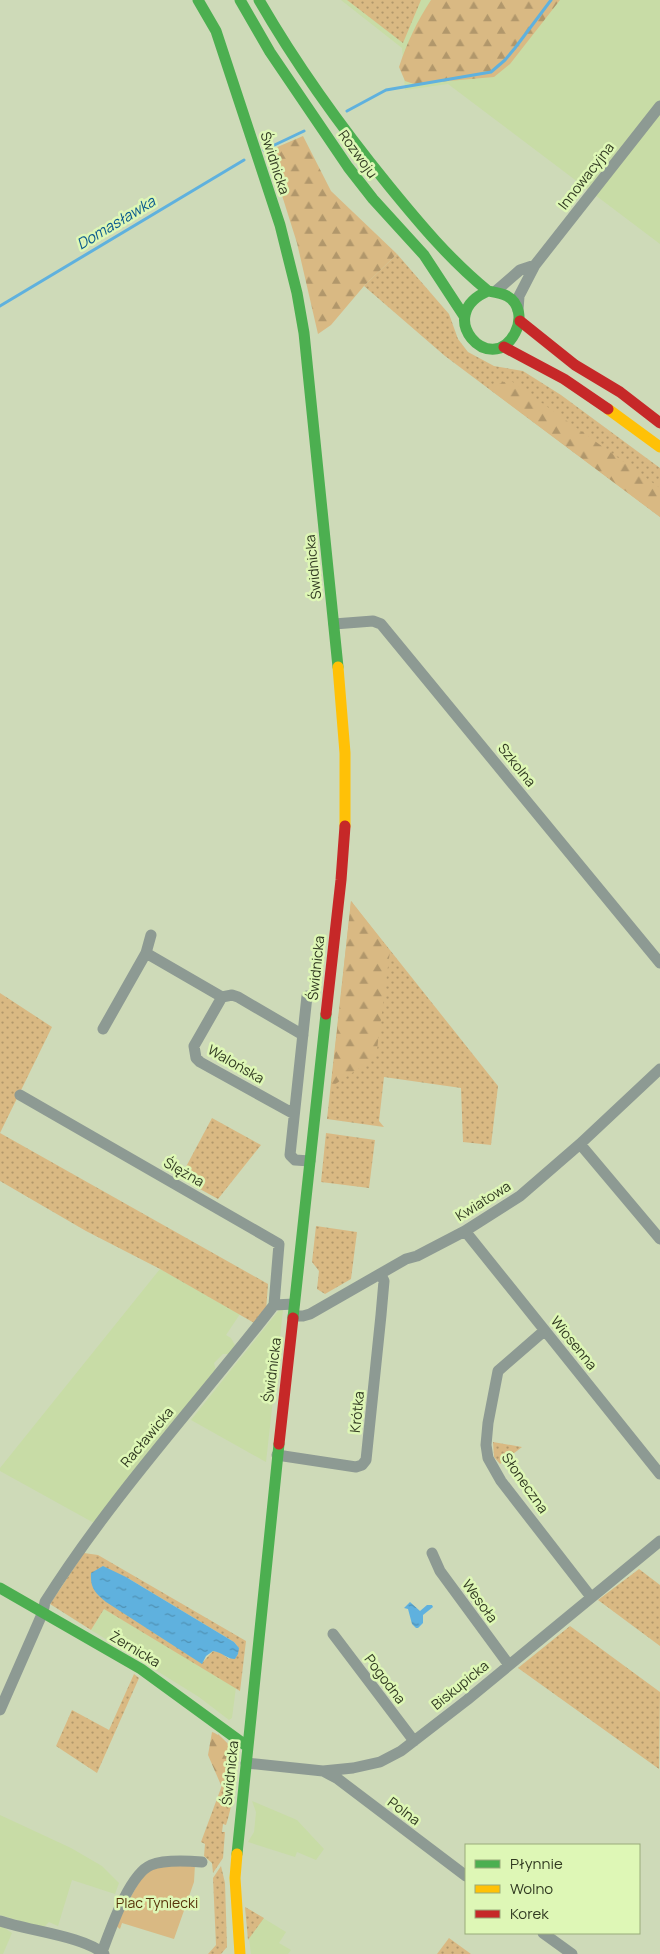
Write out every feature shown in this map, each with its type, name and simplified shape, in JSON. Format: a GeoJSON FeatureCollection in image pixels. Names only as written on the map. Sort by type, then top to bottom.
{"type":"FeatureCollection","features":[{"type":"Feature","properties":{"kind":"street","name":"Świdnicka"},"geometry":{"type":"LineString","coordinates":[[198,0],[216,31],[280,225],[298,293],[304,332],[334,624],[345,754],[346,803],[341,880],[277,1455],[235,1878],[240,1954]]}},
{"type":"Feature","properties":{"kind":"street","name":"Rozwoju"},"geometry":{"type":"LineString","coordinates":[[240,0],[285,76],[348,167],[373,199],[424,255],[464,316]]}},
{"type":"Feature","properties":{"kind":"street","name":"Rozwoju"},"geometry":{"type":"LineString","coordinates":[[260,0],[314,88],[362,153],[430,234],[472,277],[492,291]]}},
{"type":"Feature","properties":{"kind":"street","name":"Innowacyjna"},"geometry":{"type":"LineString","coordinates":[[518,310],[519,296],[535,265],[660,106]]}},
{"type":"Feature","properties":{"kind":"street","name":"Innowacyjna"},"geometry":{"type":"LineString","coordinates":[[492,291],[520,270],[535,265]]}},
{"type":"Feature","properties":{"kind":"street"},"geometry":{"type":"LineString","coordinates":[[492,291],[509,297],[518,310],[520,322],[516,333],[504,347],[488,350],[477,344],[466,331],[464,316],[470,301],[478,295],[492,291]]}},
{"type":"Feature","properties":{"kind":"street"},"geometry":{"type":"LineString","coordinates":[[520,322],[575,364],[620,392],[660,423]]}},
{"type":"Feature","properties":{"kind":"street"},"geometry":{"type":"LineString","coordinates":[[504,347],[564,379],[660,447]]}},
{"type":"Feature","properties":{"kind":"street","name":"Szkolna"},"geometry":{"type":"LineString","coordinates":[[334,624],[373,620],[381,624],[660,963]]}},
{"type":"Feature","properties":{"kind":"street"},"geometry":{"type":"LineString","coordinates":[[103,1029],[146,953],[151,935]]}},
{"type":"Feature","properties":{"kind":"street"},"geometry":{"type":"LineString","coordinates":[[146,953],[222,998],[232,995],[238,997],[303,1035]]}},
{"type":"Feature","properties":{"kind":"street"},"geometry":{"type":"LineString","coordinates":[[307,996],[290,1154],[295,1160],[310,1161]]}},
{"type":"Feature","properties":{"kind":"street","name":"Walońska"},"geometry":{"type":"LineString","coordinates":[[222,998],[194,1046],[196,1058],[294,1114]]}},
{"type":"Feature","properties":{"kind":"street","name":"Kwiatowa"},"geometry":{"type":"LineString","coordinates":[[294,1310],[303,1316],[310,1314],[381,1276],[406,1260],[464,1231],[520,1196],[658,1074]]}},
{"type":"Feature","properties":{"kind":"street","name":"Ślężna"},"geometry":{"type":"LineString","coordinates":[[20,1095],[279,1244],[274,1305]]}},
{"type":"Feature","properties":{"kind":"street"},"geometry":{"type":"LineString","coordinates":[[580,1144],[660,1239]]}},
{"type":"Feature","properties":{"kind":"street","name":"Wiosenna"},"geometry":{"type":"LineString","coordinates":[[464,1231],[660,1474]]}},
{"type":"Feature","properties":{"kind":"street","name":"Krótka"},"geometry":{"type":"LineString","coordinates":[[277,1455],[356,1467],[362,1465],[366,1460],[384,1281],[381,1276]]}},
{"type":"Feature","properties":{"kind":"street"},"geometry":{"type":"LineString","coordinates":[[274,1305],[294,1310]]}},
{"type":"Feature","properties":{"kind":"street","name":"Racławicka"},"geometry":{"type":"LineString","coordinates":[[0,1710],[43,1612],[45,1602],[57,1582],[132,1479],[274,1305]]}},
{"type":"Feature","properties":{"kind":"street","name":"Słoneczna"},"geometry":{"type":"LineString","coordinates":[[544,1331],[498,1371],[488,1422],[486,1444],[488,1458],[501,1481],[591,1597]]}},
{"type":"Feature","properties":{"kind":"street","name":"Biskupicka"},"geometry":{"type":"LineString","coordinates":[[246,1763],[323,1771],[353,1768],[380,1762],[401,1751],[467,1700],[660,1540]]}},
{"type":"Feature","properties":{"kind":"street","name":"Wesoła"},"geometry":{"type":"LineString","coordinates":[[432,1553],[440,1572],[509,1665]]}},
{"type":"Feature","properties":{"kind":"street","name":"Żernicka"},"geometry":{"type":"LineString","coordinates":[[0,1588],[157,1680],[248,1747]]}},
{"type":"Feature","properties":{"kind":"street","name":"Pogodna"},"geometry":{"type":"LineString","coordinates":[[333,1634],[414,1741]]}},
{"type":"Feature","properties":{"kind":"street","name":"Polna"},"geometry":{"type":"LineString","coordinates":[[323,1771],[338,1779],[465,1875]]}},
{"type":"Feature","properties":{"kind":"street"},"geometry":{"type":"LineString","coordinates":[[0,1921],[85,1943],[103,1953],[119,1908],[141,1873],[151,1865],[166,1862],[202,1862]]}},
{"type":"Feature","properties":{"kind":"street"},"geometry":{"type":"LineString","coordinates":[[544,1934],[572,1954]]}},
{"type":"Feature","properties":{"kind":"shaded area"},"geometry":{"type":"Polygon","coordinates":[[[341,0],[660,0],[660,244],[448,84],[405,90],[402,48],[341,0]]]}},
{"type":"Feature","properties":{"kind":"shaded area"},"geometry":{"type":"Polygon","coordinates":[[[160,1269],[240,1314],[226,1335],[231,1338],[236,1347],[230,1354],[223,1354],[214,1363],[216,1371],[94,1523],[0,1471],[0,1468],[160,1269]]]}},
{"type":"Feature","properties":{"kind":"shaded area"},"geometry":{"type":"Polygon","coordinates":[[[279,1310],[283,1310],[266,1462],[191,1420],[279,1310]]]}},
{"type":"Feature","properties":{"kind":"shaded area"},"geometry":{"type":"Polygon","coordinates":[[[104,1609],[236,1687],[232,1718],[229,1720],[199,1697],[91,1630],[104,1609]]]}},
{"type":"Feature","properties":{"kind":"shaded area"},"geometry":{"type":"Polygon","coordinates":[[[252,1801],[297,1820],[324,1849],[316,1860],[297,1852],[295,1857],[248,1842],[254,1832],[256,1812],[252,1801]]]}},
{"type":"Feature","properties":{"kind":"shaded area"},"geometry":{"type":"Polygon","coordinates":[[[0,1815],[71,1848],[102,1866],[119,1883],[115,1894],[72,1880],[58,1926],[49,1922],[43,1928],[0,1915],[0,1815]]]}},
{"type":"Feature","properties":{"kind":"shaded area"},"geometry":{"type":"Polygon","coordinates":[[[245,1907],[286,1932],[279,1943],[291,1950],[288,1954],[251,1954],[245,1907]]]}},
{"type":"Feature","properties":{"kind":"shaded area"},"geometry":{"type":"Polygon","coordinates":[[[0,1925],[12,1933],[3,1954],[0,1954],[0,1925]]]}},
{"type":"Feature","properties":{"kind":"green space"},"geometry":{"type":"Polygon","coordinates":[[[347,0],[421,0],[403,43],[347,0]]]}},
{"type":"Feature","properties":{"kind":"green space"},"geometry":{"type":"Polygon","coordinates":[[[431,0],[560,0],[510,64],[494,77],[414,84],[405,81],[399,67],[413,32],[431,0]]]}},
{"type":"Feature","properties":{"kind":"green space"},"geometry":{"type":"Polygon","coordinates":[[[303,136],[331,191],[397,254],[364,286],[331,325],[318,334],[297,243],[268,151],[303,136]]]}},
{"type":"Feature","properties":{"kind":"green space"},"geometry":{"type":"Polygon","coordinates":[[[397,254],[449,314],[458,339],[468,352],[494,366],[523,371],[561,395],[660,468],[660,517],[445,356],[364,286],[397,254]]]}},
{"type":"Feature","properties":{"kind":"green space"},"geometry":{"type":"Polygon","coordinates":[[[510,380],[660,488],[660,517],[488,388],[510,380]]]}},
{"type":"Feature","properties":{"kind":"green space"},"geometry":{"type":"Polygon","coordinates":[[[351,901],[498,1086],[491,1145],[463,1142],[461,1088],[384,1077],[379,1121],[384,1127],[327,1119],[351,901]]]}},
{"type":"Feature","properties":{"kind":"green space"},"geometry":{"type":"Polygon","coordinates":[[[351,901],[390,951],[376,1057],[331,1087],[351,901]]]}},
{"type":"Feature","properties":{"kind":"green space"},"geometry":{"type":"Polygon","coordinates":[[[0,993],[52,1027],[0,1133],[0,993]]]}},
{"type":"Feature","properties":{"kind":"green space"},"geometry":{"type":"Polygon","coordinates":[[[212,1118],[261,1145],[218,1199],[180,1178],[212,1118]]]}},
{"type":"Feature","properties":{"kind":"green space"},"geometry":{"type":"Polygon","coordinates":[[[0,1133],[268,1284],[266,1311],[256,1324],[160,1269],[86,1231],[0,1181],[0,1133]]]}},
{"type":"Feature","properties":{"kind":"green space"},"geometry":{"type":"Polygon","coordinates":[[[326,1133],[375,1140],[369,1188],[321,1182],[326,1133]]]}},
{"type":"Feature","properties":{"kind":"green space"},"geometry":{"type":"Polygon","coordinates":[[[316,1226],[357,1232],[351,1279],[325,1294],[317,1289],[319,1271],[312,1262],[316,1226]]]}},
{"type":"Feature","properties":{"kind":"green space"},"geometry":{"type":"Polygon","coordinates":[[[493,1442],[522,1447],[500,1464],[494,1457],[493,1442]]]}},
{"type":"Feature","properties":{"kind":"green space"},"geometry":{"type":"Polygon","coordinates":[[[84,1553],[98,1555],[246,1641],[240,1691],[104,1609],[91,1630],[50,1604],[84,1553]],[[126,1577],[202,1663],[213,1651],[220,1652],[229,1659],[239,1648],[234,1642],[126,1577]]]}},
{"type":"Feature","properties":{"kind":"green space"},"geometry":{"type":"Polygon","coordinates":[[[639,1569],[660,1585],[660,1646],[598,1600],[639,1569]]]}},
{"type":"Feature","properties":{"kind":"green space"},"geometry":{"type":"Polygon","coordinates":[[[570,1626],[660,1692],[659,1769],[518,1668],[570,1626]]]}},
{"type":"Feature","properties":{"kind":"green space"},"geometry":{"type":"Polygon","coordinates":[[[134,1674],[139,1678],[97,1773],[56,1746],[72,1710],[109,1730],[134,1674]]]}},
{"type":"Feature","properties":{"kind":"green space"},"geometry":{"type":"Polygon","coordinates":[[[212,1732],[219,1736],[231,1749],[236,1763],[227,1799],[208,1755],[212,1732]]]}},
{"type":"Feature","properties":{"kind":"green space"},"geometry":{"type":"Polygon","coordinates":[[[218,1734],[234,1752],[236,1770],[230,1810],[226,1825],[223,1824],[222,1832],[225,1832],[223,1858],[213,1873],[212,1863],[204,1856],[205,1844],[201,1842],[231,1761],[217,1736],[218,1734]]]}},
{"type":"Feature","properties":{"kind":"green space","name":"Plac Tyniecki"},"geometry":{"type":"Polygon","coordinates":[[[195,1864],[194,1882],[174,1939],[122,1923],[120,1929],[115,1925],[142,1877],[155,1867],[195,1864]]]}},
{"type":"Feature","properties":{"kind":"green space"},"geometry":{"type":"Polygon","coordinates":[[[221,1866],[225,1883],[227,1947],[221,1954],[208,1954],[216,1945],[213,1878],[221,1866]]]}},
{"type":"Feature","properties":{"kind":"green space"},"geometry":{"type":"Polygon","coordinates":[[[245,1907],[264,1918],[248,1940],[245,1907]]]}},
{"type":"Feature","properties":{"kind":"green space"},"geometry":{"type":"Polygon","coordinates":[[[449,1938],[471,1954],[437,1954],[449,1938]]]}},
{"type":"Feature","properties":{"kind":"water"},"geometry":{"type":"Polygon","coordinates":[[[103,1566],[126,1577],[234,1642],[239,1648],[235,1659],[213,1651],[206,1656],[202,1664],[106,1602],[94,1590],[91,1583],[91,1573],[103,1566]]]}},
{"type":"Feature","properties":{"kind":"water"},"geometry":{"type":"Polygon","coordinates":[[[410,1602],[420,1611],[427,1605],[432,1605],[433,1607],[423,1615],[423,1623],[418,1628],[412,1624],[408,1609],[404,1608],[410,1602]]]}},
{"type":"Feature","properties":{"kind":"waterway","name":"Domasławka"},"geometry":{"type":"LineString","coordinates":[[347,111],[386,90],[491,72],[505,60],[551,0]]}},
{"type":"Feature","properties":{"kind":"waterway","name":"Domasławka"},"geometry":{"type":"LineString","coordinates":[[264,150],[304,131]]}},
{"type":"Feature","properties":{"kind":"waterway","name":"Domasławka"},"geometry":{"type":"LineString","coordinates":[[0,306],[244,160]]}},
{"type":"Feature","properties":{"kind":"traffic: fast"},"geometry":{"type":"LineString","coordinates":[[198,0],[216,31],[280,225],[297,293],[304,333],[338,667]]}},
{"type":"Feature","properties":{"kind":"traffic: fast"},"geometry":{"type":"LineString","coordinates":[[240,0],[270,52],[348,167],[373,199],[424,255],[464,316]]}},
{"type":"Feature","properties":{"kind":"traffic: fast"},"geometry":{"type":"LineString","coordinates":[[259,0],[304,72],[371,164],[436,241],[488,291]]}},
{"type":"Feature","properties":{"kind":"traffic: fast"},"geometry":{"type":"LineString","coordinates":[[488,291],[503,294],[511,299],[517,307],[519,317],[515,333],[505,345],[493,349],[481,346],[472,338],[466,327],[465,314],[472,302],[488,291]]}},
{"type":"Feature","properties":{"kind":"traffic: fast"},"geometry":{"type":"LineString","coordinates":[[293,1318],[326,1014]]}},
{"type":"Feature","properties":{"kind":"traffic: fast"},"geometry":{"type":"LineString","coordinates":[[237,1854],[279,1444]]}},
{"type":"Feature","properties":{"kind":"traffic: fast"},"geometry":{"type":"LineString","coordinates":[[0,1588],[141,1669],[248,1747]]}},
{"type":"Feature","properties":{"kind":"traffic: slow"},"geometry":{"type":"LineString","coordinates":[[608,409],[660,447]]}},
{"type":"Feature","properties":{"kind":"traffic: slow"},"geometry":{"type":"LineString","coordinates":[[338,667],[345,753],[345,826]]}},
{"type":"Feature","properties":{"kind":"traffic: slow"},"geometry":{"type":"LineString","coordinates":[[237,1854],[235,1878],[240,1954]]}},
{"type":"Feature","properties":{"kind":"traffic: jam"},"geometry":{"type":"LineString","coordinates":[[520,321],[575,365],[620,392],[660,423]]}},
{"type":"Feature","properties":{"kind":"traffic: jam"},"geometry":{"type":"LineString","coordinates":[[504,347],[564,379],[608,409]]}},
{"type":"Feature","properties":{"kind":"traffic: jam"},"geometry":{"type":"LineString","coordinates":[[326,1014],[345,826]]}},
{"type":"Feature","properties":{"kind":"traffic: jam"},"geometry":{"type":"LineString","coordinates":[[279,1444],[293,1318]]}}]}
